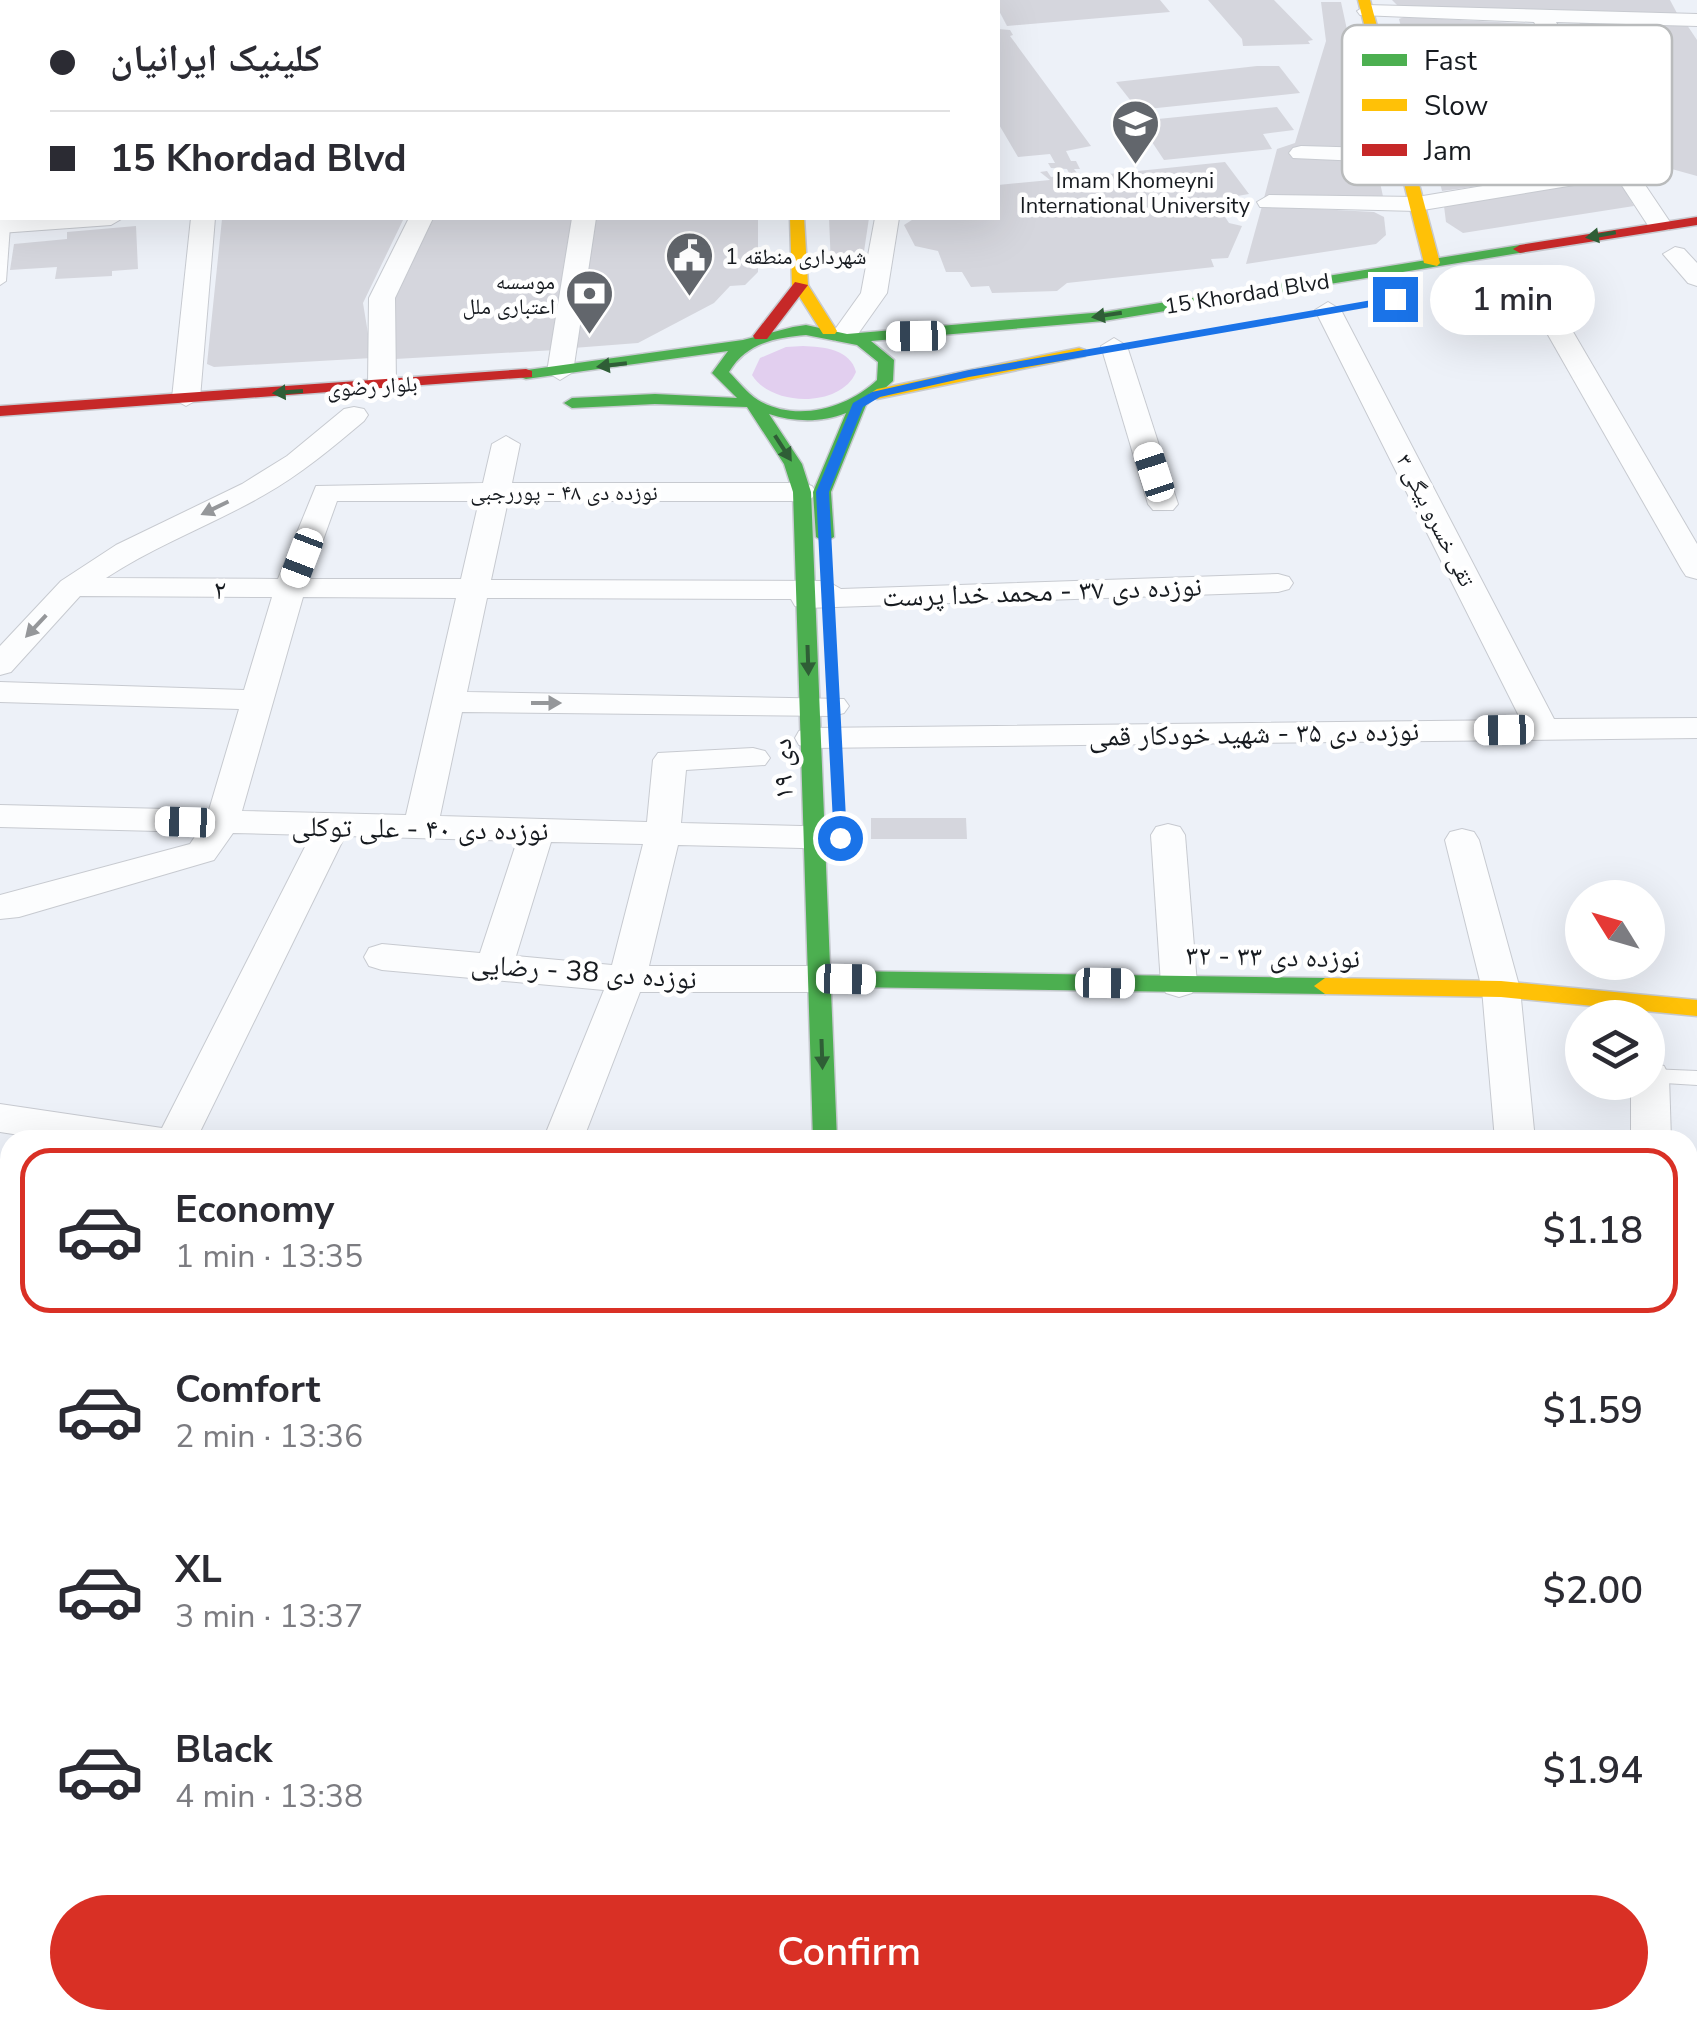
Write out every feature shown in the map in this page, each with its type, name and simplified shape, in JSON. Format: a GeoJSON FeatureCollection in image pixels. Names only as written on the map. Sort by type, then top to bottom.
{"type":"FeatureCollection","features":[{"type":"Feature","properties":{"kind":"main road"},"geometry":{"type":"LineString","coordinates":[[1413,185],[1432,264]]}},
{"type":"Feature","properties":{"kind":"main road","name":"15 Khordad Blvd"},"geometry":{"type":"LineString","coordinates":[[752,340],[794,330],[939,335],[1081,320],[1697,217]]}},
{"type":"Feature","properties":{"kind":"main road"},"geometry":{"type":"LineString","coordinates":[[752,340],[800,284],[797,220]]}},
{"type":"Feature","properties":{"kind":"main road","name":"۱۹ دی"},"geometry":{"type":"LineString","coordinates":[[800,284],[842,334],[884,356],[889,369],[886,382],[867,400],[822,492],[817,594]]}},
{"type":"Feature","properties":{"kind":"main road"},"geometry":{"type":"LineString","coordinates":[[939,335],[928,342],[924,350],[927,359],[952,372],[969,373]]}},
{"type":"Feature","properties":{"kind":"main road","name":"بلوار رضوی"},"geometry":{"type":"LineString","coordinates":[[0,411],[560,372],[655,360],[752,340]]}},
{"type":"Feature","properties":{"kind":"main road","name":"۱۹ دی"},"geometry":{"type":"LineString","coordinates":[[752,340],[726,358],[720,373],[726,389],[750,405],[794,464],[817,594],[840,979],[826,1130]]}},
{"type":"Feature","properties":{"kind":"main road"},"geometry":{"type":"LineString","coordinates":[[548,404],[655,399],[750,405],[790,415],[826,414],[969,373],[1124,344]]}},
{"type":"Feature","properties":{"kind":"main road"},"geometry":{"type":"LineString","coordinates":[[655,360],[674,372],[676,379],[655,399]]}},
{"type":"Feature","properties":{"kind":"main road","name":"بلوار رضوی"},"geometry":{"type":"LineString","coordinates":[[314,418],[364,414]]}},
{"type":"Feature","properties":{"kind":"main road","name":"۳۲ - نوزده دی ۳۳"},"geometry":{"type":"LineString","coordinates":[[840,979],[1501,989],[1697,1008]]}},
{"type":"Feature","properties":{"kind":"street"},"geometry":{"type":"LineString","coordinates":[[1683,0],[1696,22]]}},
{"type":"Feature","properties":{"kind":"street"},"geometry":{"type":"LineString","coordinates":[[1365,6],[1543,18],[1696,22]]}},
{"type":"Feature","properties":{"kind":"street"},"geometry":{"type":"LineString","coordinates":[[1543,18],[1547,25]]}},
{"type":"Feature","properties":{"kind":"street"},"geometry":{"type":"LineString","coordinates":[[1301,152],[1342,154]]}},
{"type":"Feature","properties":{"kind":"street"},"geometry":{"type":"LineString","coordinates":[[1269,202],[1417,204],[1532,185]]}},
{"type":"Feature","properties":{"kind":"street"},"geometry":{"type":"LineString","coordinates":[[1633,185],[1660,224]]}},
{"type":"Feature","properties":{"kind":"street"},"geometry":{"type":"LineString","coordinates":[[2,226],[84,220]]}},
{"type":"Feature","properties":{"kind":"street"},"geometry":{"type":"LineString","coordinates":[[186,398],[203,220]]}},
{"type":"Feature","properties":{"kind":"street"},"geometry":{"type":"LineString","coordinates":[[382,386],[382,298],[420,220]]}},
{"type":"Feature","properties":{"kind":"street"},"geometry":{"type":"LineString","coordinates":[[560,372],[584,220]]}},
{"type":"Feature","properties":{"kind":"street"},"geometry":{"type":"LineString","coordinates":[[842,334],[874,293],[887,220]]}},
{"type":"Feature","properties":{"kind":"street"},"geometry":{"type":"LineString","coordinates":[[1681,253],[1697,278]]}},
{"type":"Feature","properties":{"kind":"street"},"geometry":{"type":"LineString","coordinates":[[1528,277],[1697,570]]}},
{"type":"Feature","properties":{"kind":"street","name":"۳ تقی خسرو بیگی"},"geometry":{"type":"LineString","coordinates":[[1328,310],[1543,730]]}},
{"type":"Feature","properties":{"kind":"street"},"geometry":{"type":"LineString","coordinates":[[1124,344],[1164,504]]}},
{"type":"Feature","properties":{"kind":"street"},"geometry":{"type":"LineString","coordinates":[[0,665],[72,587],[127,552],[252,490],[364,414]]}},
{"type":"Feature","properties":{"kind":"street"},"geometry":{"type":"LineString","coordinates":[[420,829],[506,444]]}},
{"type":"Feature","properties":{"kind":"street","name":"نوزده دی ۴۸ - پوررجبی"},"geometry":{"type":"LineString","coordinates":[[289,590],[326,492],[802,492]]}},
{"type":"Feature","properties":{"kind":"street","name":"نوزده دی ۳۷ - محمد خدا پرست"},"geometry":{"type":"LineString","coordinates":[[474,590],[817,594],[1278,583]]}},
{"type":"Feature","properties":{"kind":"street","name":"۲"},"geometry":{"type":"LineString","coordinates":[[72,587],[474,590]]}},
{"type":"Feature","properties":{"kind":"street"},"geometry":{"type":"LineString","coordinates":[[0,940],[10,906],[202,852],[222,823],[289,590]]}},
{"type":"Feature","properties":{"kind":"street"},"geometry":{"type":"LineString","coordinates":[[0,692],[256,700]]}},
{"type":"Feature","properties":{"kind":"street","name":"نوزده دی ۳۵ - شهید خودکار قمی"},"geometry":{"type":"LineString","coordinates":[[449,702],[825,729],[1697,728]]}},
{"type":"Feature","properties":{"kind":"street"},"geometry":{"type":"LineString","coordinates":[[567,1130],[626,979],[662,834],[670,760],[753,758]]}},
{"type":"Feature","properties":{"kind":"street","name":"نوزده دی ۴۰ - علی توکلی"},"geometry":{"type":"LineString","coordinates":[[0,816],[833,838]]}},
{"type":"Feature","properties":{"kind":"street"},"geometry":{"type":"LineString","coordinates":[[181,1130],[332,827]]}},
{"type":"Feature","properties":{"kind":"street"},"geometry":{"type":"LineString","coordinates":[[495,965],[537,832]]}},
{"type":"Feature","properties":{"kind":"street"},"geometry":{"type":"LineString","coordinates":[[1168,835],[1179,984]]}},
{"type":"Feature","properties":{"kind":"street"},"geometry":{"type":"LineString","coordinates":[[1462,840],[1501,989],[1514,1130]]}},
{"type":"Feature","properties":{"kind":"street","name":"نوزده دی 38 - رضایی"},"geometry":{"type":"LineString","coordinates":[[382,958],[626,979],[840,979]]}},
{"type":"Feature","properties":{"kind":"street"},"geometry":{"type":"LineString","coordinates":[[1650,1100],[1651,1130]]}},
{"type":"Feature","properties":{"kind":"street"},"geometry":{"type":"LineString","coordinates":[[0,1118],[83,1130]]}},
{"type":"Feature","properties":{"kind":"lane"},"geometry":{"type":"LineString","coordinates":[[0,281],[2,226]]}},
{"type":"Feature","properties":{"kind":"lane"},"geometry":{"type":"LineString","coordinates":[[1665,1077],[1697,1078]]}},
{"type":"Feature","properties":{"kind":"shaded area"},"geometry":{"type":"Polygon","coordinates":[[[803,346],[842,354],[856,372],[836,392],[806,399],[774,393],[752,375],[760,358],[786,347],[803,346]]]}},
{"type":"Feature","properties":{"kind":"building"},"geometry":{"type":"Polygon","coordinates":[[[1000,0],[1160,0],[1170,12],[1007,26],[1000,13],[1000,0]]]}},
{"type":"Feature","properties":{"kind":"building"},"geometry":{"type":"Polygon","coordinates":[[[1208,0],[1274,0],[1313,40],[1308,41],[1310,44],[1243,46],[1242,39],[1208,0]]]}},
{"type":"Feature","properties":{"kind":"building"},"geometry":{"type":"Polygon","coordinates":[[[1392,0],[1670,0],[1679,17],[1399,7],[1392,0]]]}},
{"type":"Feature","properties":{"kind":"building"},"geometry":{"type":"Polygon","coordinates":[[[1321,2],[1341,2],[1346,25],[1342,25],[1342,185],[1381,185],[1384,201],[1264,198],[1277,149],[1295,143],[1326,41],[1321,2]]]}},
{"type":"Feature","properties":{"kind":"building"},"geometry":{"type":"Polygon","coordinates":[[[1404,17],[1534,25],[1400,25],[1399,19],[1404,17]]]}},
{"type":"Feature","properties":{"kind":"building"},"geometry":{"type":"Polygon","coordinates":[[[1580,23],[1687,25],[1697,40],[1697,176],[1672,169],[1672,25],[1580,23]]]}},
{"type":"Feature","properties":{"kind":"building"},"geometry":{"type":"Polygon","coordinates":[[[1000,29],[1010,30],[1010,36],[1091,146],[1066,151],[1071,161],[1076,161],[1080,169],[1074,169],[1080,177],[1225,162],[1249,194],[1214,200],[1229,223],[1242,226],[1228,258],[1211,259],[1214,267],[1067,283],[1057,291],[992,293],[989,286],[971,287],[962,272],[946,272],[938,251],[915,246],[904,225],[912,220],[1000,220],[1000,185],[1050,180],[1040,172],[1047,171],[1051,177],[1070,175],[1067,169],[1051,168],[1048,163],[1055,163],[1050,154],[1018,157],[1000,126],[1000,29]]]}},
{"type":"Feature","properties":{"kind":"building"},"geometry":{"type":"Polygon","coordinates":[[[1279,66],[1300,93],[1138,110],[1116,82],[1279,66]]]}},
{"type":"Feature","properties":{"kind":"building"},"geometry":{"type":"Polygon","coordinates":[[[1277,107],[1294,130],[1263,134],[1272,149],[1164,160],[1138,121],[1277,107]]]}},
{"type":"Feature","properties":{"kind":"building"},"geometry":{"type":"Polygon","coordinates":[[[1440,185],[1487,185],[1442,191],[1440,185]]]}},
{"type":"Feature","properties":{"kind":"building"},"geometry":{"type":"Polygon","coordinates":[[[1541,185],[1622,185],[1634,206],[1463,233],[1446,222],[1443,198],[1541,185]]]}},
{"type":"Feature","properties":{"kind":"building"},"geometry":{"type":"Polygon","coordinates":[[[1262,206],[1374,212],[1384,217],[1386,235],[1376,244],[1246,264],[1262,206]]]}},
{"type":"Feature","properties":{"kind":"building"},"geometry":{"type":"Polygon","coordinates":[[[222,220],[403,220],[363,303],[372,358],[214,367],[207,364],[222,220]]]}},
{"type":"Feature","properties":{"kind":"building"},"geometry":{"type":"Polygon","coordinates":[[[430,220],[572,220],[556,350],[395,359],[394,295],[430,220]]]}},
{"type":"Feature","properties":{"kind":"building"},"geometry":{"type":"Polygon","coordinates":[[[592,220],[758,220],[758,272],[745,285],[730,286],[714,303],[638,343],[573,348],[592,220]]]}},
{"type":"Feature","properties":{"kind":"building"},"geometry":{"type":"Polygon","coordinates":[[[829,220],[869,220],[862,265],[831,266],[829,220]]]}},
{"type":"Feature","properties":{"kind":"building"},"geometry":{"type":"Polygon","coordinates":[[[136,226],[138,269],[112,271],[112,276],[55,279],[57,267],[10,270],[14,244],[67,239],[67,232],[136,226]]]}},
{"type":"Feature","properties":{"kind":"building"},"geometry":{"type":"Polygon","coordinates":[[[871,818],[966,818],[967,839],[871,839],[871,818]]]}},
{"type":"Feature","properties":{"kind":"traffic: fast"},"geometry":{"type":"LineString","coordinates":[[853,337],[1021,326],[1104,316],[1520,249]]}},
{"type":"Feature","properties":{"kind":"traffic: fast"},"geometry":{"type":"LineString","coordinates":[[806,330],[862,342],[886,360],[885,381],[864,400],[831,413],[792,416],[753,404],[720,373],[736,352],[756,339],[806,330]]}},
{"type":"Feature","properties":{"kind":"traffic: fast"},"geometry":{"type":"LineString","coordinates":[[526,374],[742,344]]}},
{"type":"Feature","properties":{"kind":"traffic: fast"},"geometry":{"type":"LineString","coordinates":[[572,403],[655,399],[744,403]]}},
{"type":"Feature","properties":{"kind":"traffic: fast"},"geometry":{"type":"LineString","coordinates":[[825,537],[822,492],[858,405]]}},
{"type":"Feature","properties":{"kind":"traffic: fast"},"geometry":{"type":"LineString","coordinates":[[757,408],[793,464],[802,492],[825,1130]]}},
{"type":"Feature","properties":{"kind":"traffic: fast"},"geometry":{"type":"LineString","coordinates":[[846,979],[1325,986]]}},
{"type":"Feature","properties":{"kind":"traffic: slow"},"geometry":{"type":"LineString","coordinates":[[1364,0],[1370,25]]}},
{"type":"Feature","properties":{"kind":"traffic: slow"},"geometry":{"type":"LineString","coordinates":[[1412,185],[1432,263]]}},
{"type":"Feature","properties":{"kind":"traffic: slow"},"geometry":{"type":"LineString","coordinates":[[797,220],[800,285],[829,331]]}},
{"type":"Feature","properties":{"kind":"traffic: slow"},"geometry":{"type":"LineString","coordinates":[[877,394],[1079,353]]}},
{"type":"Feature","properties":{"kind":"traffic: slow"},"geometry":{"type":"LineString","coordinates":[[1325,986],[1501,989],[1697,1008]]}},
{"type":"Feature","properties":{"kind":"traffic: jam"},"geometry":{"type":"LineString","coordinates":[[1520,249],[1697,221]]}},
{"type":"Feature","properties":{"kind":"traffic: jam"},"geometry":{"type":"LineString","coordinates":[[761,336],[800,285]]}},
{"type":"Feature","properties":{"kind":"traffic: jam"},"geometry":{"type":"LineString","coordinates":[[0,411],[526,374]]}},
{"type":"Feature","properties":{"kind":"place","name":"Imam Khomeyni International University"},"geometry":{"type":"Point","coordinates":[1135,166]}},
{"type":"Feature","properties":{"kind":"place","name":"شهرداری منطقه 1"},"geometry":{"type":"Point","coordinates":[690,298]}},
{"type":"Feature","properties":{"kind":"place","name":"موسسه اعتباری ملل"},"geometry":{"type":"Point","coordinates":[590,336]}},
{"type":"Feature","properties":{"kind":"route"},"geometry":{"type":"LineString","coordinates":[[840,838],[822,492],[858,405],[876,394],[969,373],[1395,299]]}}]}
